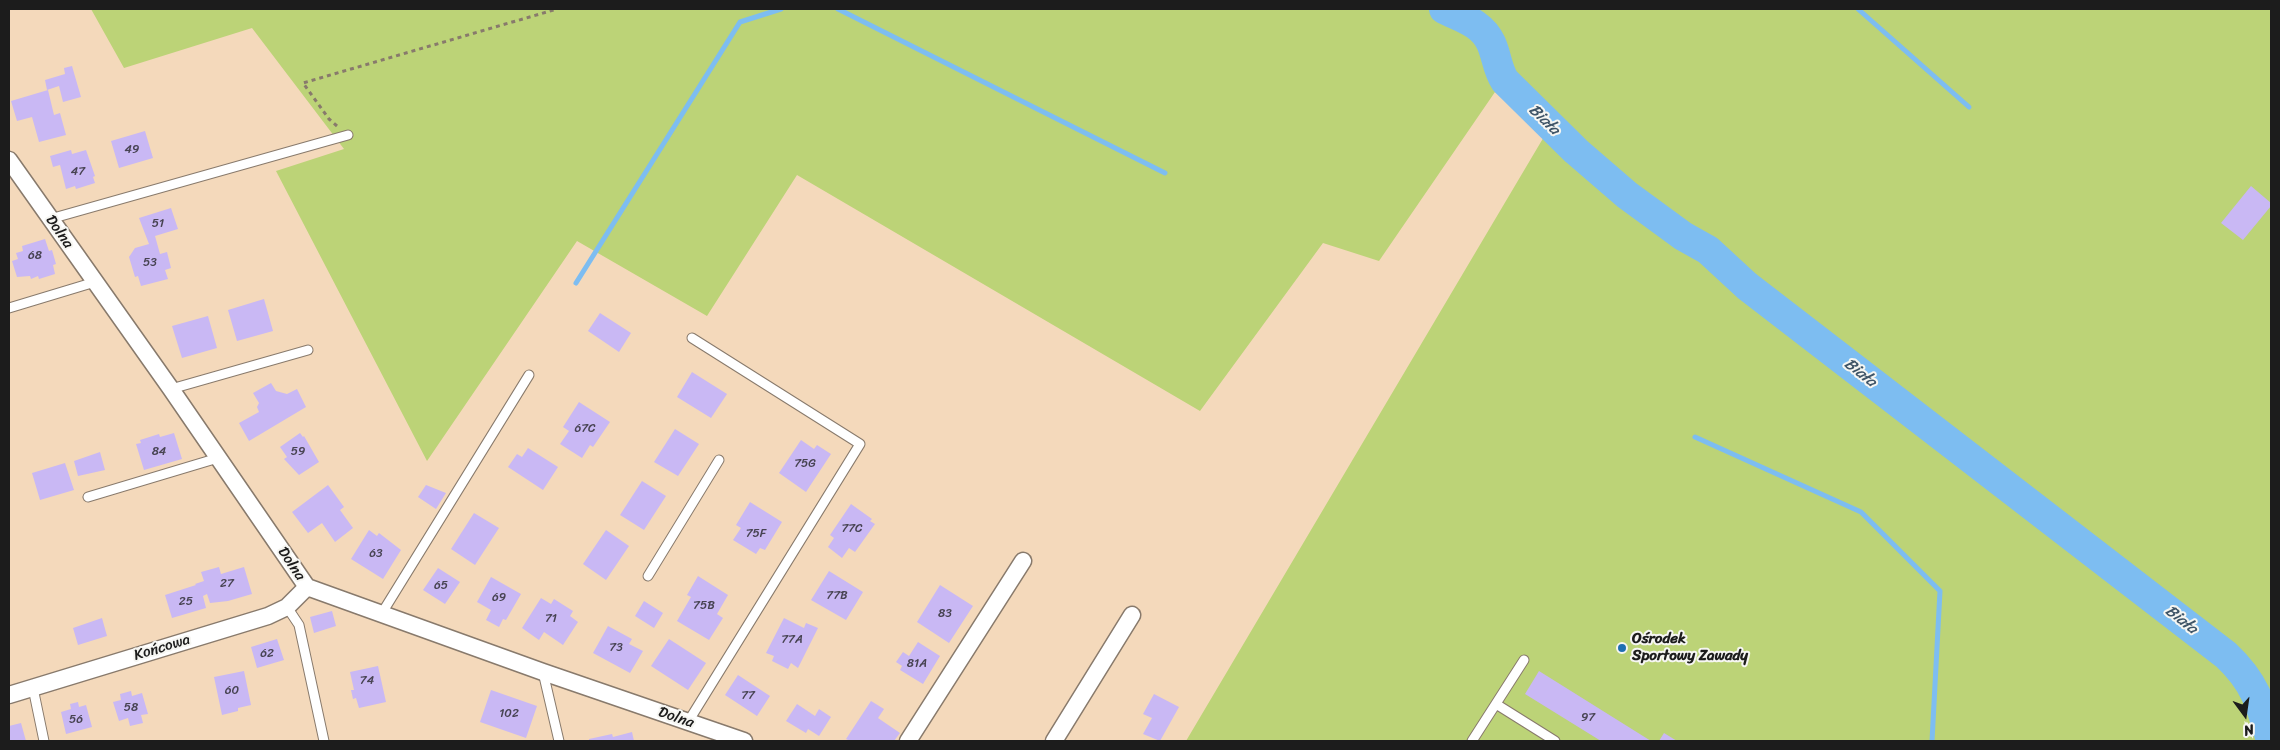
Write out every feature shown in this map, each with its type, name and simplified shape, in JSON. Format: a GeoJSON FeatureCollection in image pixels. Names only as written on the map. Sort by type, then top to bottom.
{"type":"FeatureCollection","features":[{"type":"Feature","properties":{"kind":"street","name":"Dolna"},"geometry":{"type":"LineString","coordinates":[[9,160],[171,389],[307,587],[739,740]]}},
{"type":"Feature","properties":{"kind":"street"},"geometry":{"type":"LineString","coordinates":[[908,741],[1024,560]]}},
{"type":"Feature","properties":{"kind":"street","name":"Końcowa"},"geometry":{"type":"LineString","coordinates":[[9,695],[268,616],[287,607],[307,587]]}},
{"type":"Feature","properties":{"kind":"street"},"geometry":{"type":"LineString","coordinates":[[1054,741],[1132,615]]}},
{"type":"Feature","properties":{"kind":"lane"},"geometry":{"type":"LineString","coordinates":[[50,219],[348,135]]}},
{"type":"Feature","properties":{"kind":"lane"},"geometry":{"type":"LineString","coordinates":[[9,308],[95,282]]}},
{"type":"Feature","properties":{"kind":"lane"},"geometry":{"type":"LineString","coordinates":[[688,722],[860,444],[692,338]]}},
{"type":"Feature","properties":{"kind":"lane"},"geometry":{"type":"LineString","coordinates":[[171,389],[308,350]]}},
{"type":"Feature","properties":{"kind":"lane"},"geometry":{"type":"LineString","coordinates":[[382,613],[529,375]]}},
{"type":"Feature","properties":{"kind":"lane"},"geometry":{"type":"LineString","coordinates":[[88,497],[218,458]]}},
{"type":"Feature","properties":{"kind":"lane"},"geometry":{"type":"LineString","coordinates":[[648,576],[719,460]]}},
{"type":"Feature","properties":{"kind":"lane"},"geometry":{"type":"LineString","coordinates":[[287,607],[299,625],[324,741]]}},
{"type":"Feature","properties":{"kind":"lane"},"geometry":{"type":"LineString","coordinates":[[1472,741],[1524,660]]}},
{"type":"Feature","properties":{"kind":"lane"},"geometry":{"type":"LineString","coordinates":[[543,672],[558,741]]}},
{"type":"Feature","properties":{"kind":"lane"},"geometry":{"type":"LineString","coordinates":[[33,688],[44,741]]}},
{"type":"Feature","properties":{"kind":"lane"},"geometry":{"type":"LineString","coordinates":[[1496,704],[1555,741]]}},
{"type":"Feature","properties":{"kind":"path"},"geometry":{"type":"LineString","coordinates":[[348,135],[329,119],[303,83],[557,9]]}},
{"type":"Feature","properties":{"kind":"green space"},"geometry":{"type":"Polygon","coordinates":[[[91,9],[2271,9],[2271,741],[1186,741],[1545,135],[1495,92],[1379,261],[1323,243],[1200,411],[797,175],[707,316],[577,241],[427,461],[276,171],[344,149],[252,28],[124,68],[91,9]]]}},
{"type":"Feature","properties":{"kind":"building"},"geometry":{"type":"Polygon","coordinates":[[[72,66],[81,97],[63,102],[59,86],[47,90],[45,80],[65,74],[64,68],[72,66]]]}},
{"type":"Feature","properties":{"kind":"building"},"geometry":{"type":"Polygon","coordinates":[[[48,90],[54,115],[60,113],[66,135],[39,142],[32,117],[17,121],[11,101],[48,90]]]}},
{"type":"Feature","properties":{"kind":"building"},"geometry":{"type":"Polygon","coordinates":[[[145,131],[153,158],[119,168],[111,141],[145,131]]]}},
{"type":"Feature","properties":{"kind":"building"},"geometry":{"type":"Polygon","coordinates":[[[71,150],[72,154],[86,150],[95,176],[93,177],[95,183],[76,189],[75,186],[66,189],[60,165],[53,167],[50,156],[71,150]]]}},
{"type":"Feature","properties":{"kind":"building"},"geometry":{"type":"Polygon","coordinates":[[[2251,186],[2271,203],[2271,206],[2243,240],[2221,223],[2251,186]]]}},
{"type":"Feature","properties":{"kind":"building"},"geometry":{"type":"Polygon","coordinates":[[[171,208],[178,229],[155,236],[160,254],[167,252],[171,268],[165,270],[168,279],[141,286],[138,276],[135,277],[129,257],[135,248],[149,244],[139,218],[171,208]]]}},
{"type":"Feature","properties":{"kind":"building"},"geometry":{"type":"Polygon","coordinates":[[[45,239],[49,251],[52,250],[56,264],[53,265],[55,274],[39,279],[38,276],[31,279],[30,276],[17,277],[12,261],[18,259],[16,253],[23,251],[22,246],[45,239]]]}},
{"type":"Feature","properties":{"kind":"building"},"geometry":{"type":"Polygon","coordinates":[[[264,299],[273,331],[237,341],[228,310],[264,299]]]}},
{"type":"Feature","properties":{"kind":"building"},"geometry":{"type":"Polygon","coordinates":[[[600,313],[631,333],[619,352],[588,331],[600,313]]]}},
{"type":"Feature","properties":{"kind":"building"},"geometry":{"type":"Polygon","coordinates":[[[208,316],[217,348],[182,358],[172,326],[208,316]]]}},
{"type":"Feature","properties":{"kind":"building"},"geometry":{"type":"Polygon","coordinates":[[[692,372],[727,394],[711,418],[677,397],[692,372]]]}},
{"type":"Feature","properties":{"kind":"building"},"geometry":{"type":"Polygon","coordinates":[[[271,383],[276,391],[287,394],[297,389],[306,407],[249,441],[239,423],[259,412],[257,407],[259,403],[253,393],[271,383]]]}},
{"type":"Feature","properties":{"kind":"building"},"geometry":{"type":"Polygon","coordinates":[[[579,402],[610,422],[593,447],[590,445],[582,458],[560,444],[569,431],[563,427],[579,402]]]}},
{"type":"Feature","properties":{"kind":"building"},"geometry":{"type":"Polygon","coordinates":[[[675,429],[699,444],[678,476],[654,462],[675,429]]]}},
{"type":"Feature","properties":{"kind":"building"},"geometry":{"type":"Polygon","coordinates":[[[174,433],[182,459],[144,470],[136,444],[141,443],[140,440],[159,434],[160,437],[174,433]]]}},
{"type":"Feature","properties":{"kind":"building"},"geometry":{"type":"Polygon","coordinates":[[[300,433],[304,436],[319,462],[299,475],[284,459],[287,457],[280,447],[300,433]]]}},
{"type":"Feature","properties":{"kind":"building"},"geometry":{"type":"Polygon","coordinates":[[[801,440],[814,449],[817,445],[831,454],[806,492],[779,473],[801,440]]]}},
{"type":"Feature","properties":{"kind":"building"},"geometry":{"type":"Polygon","coordinates":[[[528,448],[558,467],[543,490],[508,467],[517,454],[522,457],[528,448]]]}},
{"type":"Feature","properties":{"kind":"building"},"geometry":{"type":"Polygon","coordinates":[[[100,452],[105,470],[78,476],[74,461],[100,452]]]}},
{"type":"Feature","properties":{"kind":"building"},"geometry":{"type":"Polygon","coordinates":[[[65,463],[74,490],[40,500],[32,473],[65,463]]]}},
{"type":"Feature","properties":{"kind":"building"},"geometry":{"type":"Polygon","coordinates":[[[642,481],[666,496],[644,530],[620,515],[642,481]]]}},
{"type":"Feature","properties":{"kind":"building"},"geometry":{"type":"Polygon","coordinates":[[[328,485],[344,507],[340,510],[353,528],[335,542],[322,523],[308,533],[292,512],[328,485]]]}},
{"type":"Feature","properties":{"kind":"building"},"geometry":{"type":"Polygon","coordinates":[[[426,485],[446,493],[436,509],[418,497],[426,485]]]}},
{"type":"Feature","properties":{"kind":"building"},"geometry":{"type":"Polygon","coordinates":[[[750,502],[782,522],[765,550],[760,548],[756,554],[733,540],[741,528],[736,525],[750,502]]]}},
{"type":"Feature","properties":{"kind":"building"},"geometry":{"type":"Polygon","coordinates":[[[851,504],[872,519],[870,521],[875,524],[855,552],[849,548],[842,558],[828,547],[834,538],[830,535],[851,504]]]}},
{"type":"Feature","properties":{"kind":"building"},"geometry":{"type":"Polygon","coordinates":[[[474,513],[499,528],[475,565],[451,549],[474,513]]]}},
{"type":"Feature","properties":{"kind":"building"},"geometry":{"type":"Polygon","coordinates":[[[369,530],[377,536],[379,533],[401,550],[383,579],[351,559],[369,530]]]}},
{"type":"Feature","properties":{"kind":"building"},"geometry":{"type":"Polygon","coordinates":[[[606,530],[629,546],[606,580],[583,564],[606,530]]]}},
{"type":"Feature","properties":{"kind":"building"},"geometry":{"type":"Polygon","coordinates":[[[219,567],[221,574],[244,567],[252,594],[228,601],[210,603],[207,594],[203,596],[206,608],[172,618],[165,595],[204,581],[201,572],[219,567]]]}},
{"type":"Feature","properties":{"kind":"building"},"geometry":{"type":"Polygon","coordinates":[[[438,568],[460,582],[445,604],[423,590],[438,568]]]}},
{"type":"Feature","properties":{"kind":"building"},"geometry":{"type":"Polygon","coordinates":[[[829,571],[863,592],[846,620],[811,600],[829,571]]]}},
{"type":"Feature","properties":{"kind":"building"},"geometry":{"type":"Polygon","coordinates":[[[698,576],[728,595],[717,614],[723,618],[709,640],[677,621],[691,597],[687,595],[698,576]]]}},
{"type":"Feature","properties":{"kind":"building"},"geometry":{"type":"Polygon","coordinates":[[[491,577],[521,594],[506,620],[503,619],[499,627],[486,620],[491,610],[477,602],[491,577]]]}},
{"type":"Feature","properties":{"kind":"building"},"geometry":{"type":"Polygon","coordinates":[[[940,585],[973,606],[949,643],[917,622],[940,585]]]}},
{"type":"Feature","properties":{"kind":"building"},"geometry":{"type":"Polygon","coordinates":[[[541,598],[551,604],[554,599],[573,611],[570,616],[578,622],[563,645],[544,632],[539,640],[522,628],[541,598]]]}},
{"type":"Feature","properties":{"kind":"building"},"geometry":{"type":"Polygon","coordinates":[[[644,601],[663,613],[654,628],[635,616],[644,601]]]}},
{"type":"Feature","properties":{"kind":"building"},"geometry":{"type":"Polygon","coordinates":[[[332,611],[336,626],[314,633],[310,617],[332,611]]]}},
{"type":"Feature","properties":{"kind":"building"},"geometry":{"type":"Polygon","coordinates":[[[102,618],[107,636],[78,645],[73,628],[102,618]]]}},
{"type":"Feature","properties":{"kind":"building"},"geometry":{"type":"Polygon","coordinates":[[[784,618],[804,628],[806,623],[818,628],[798,668],[791,663],[788,669],[772,661],[774,656],[766,653],[784,618]]]}},
{"type":"Feature","properties":{"kind":"building"},"geometry":{"type":"Polygon","coordinates":[[[608,626],[632,639],[629,644],[643,651],[630,673],[593,653],[608,626]]]}},
{"type":"Feature","properties":{"kind":"building"},"geometry":{"type":"Polygon","coordinates":[[[277,639],[284,660],[257,668],[251,647],[277,639]]]}},
{"type":"Feature","properties":{"kind":"building"},"geometry":{"type":"Polygon","coordinates":[[[669,639],[706,663],[688,690],[651,666],[669,639]]]}},
{"type":"Feature","properties":{"kind":"building"},"geometry":{"type":"Polygon","coordinates":[[[918,642],[940,656],[923,684],[900,670],[902,666],[896,662],[903,652],[909,656],[918,642]]]}},
{"type":"Feature","properties":{"kind":"building"},"geometry":{"type":"Polygon","coordinates":[[[378,666],[386,702],[359,708],[356,698],[353,699],[351,690],[354,690],[350,672],[378,666]]]}},
{"type":"Feature","properties":{"kind":"building"},"geometry":{"type":"Polygon","coordinates":[[[244,671],[251,705],[222,715],[214,677],[244,671]]]}},
{"type":"Feature","properties":{"kind":"building"},"geometry":{"type":"Polygon","coordinates":[[[1539,671],[1651,741],[1601,741],[1525,694],[1539,671]]]}},
{"type":"Feature","properties":{"kind":"building"},"geometry":{"type":"Polygon","coordinates":[[[738,675],[770,696],[757,716],[725,695],[738,675]]]}},
{"type":"Feature","properties":{"kind":"building"},"geometry":{"type":"Polygon","coordinates":[[[491,690],[537,706],[526,738],[480,722],[491,690]]]}},
{"type":"Feature","properties":{"kind":"building"},"geometry":{"type":"Polygon","coordinates":[[[131,691],[132,696],[142,693],[148,714],[141,715],[143,723],[130,726],[128,718],[119,721],[113,702],[121,700],[120,694],[131,691]]]}},
{"type":"Feature","properties":{"kind":"building"},"geometry":{"type":"Polygon","coordinates":[[[1154,694],[1179,707],[1160,741],[1143,734],[1152,718],[1143,714],[1154,694]]]}},
{"type":"Feature","properties":{"kind":"building"},"geometry":{"type":"Polygon","coordinates":[[[871,701],[884,709],[878,718],[900,733],[894,741],[850,741],[846,739],[871,701]]]}},
{"type":"Feature","properties":{"kind":"building"},"geometry":{"type":"Polygon","coordinates":[[[78,702],[79,707],[86,705],[92,727],[66,734],[61,712],[71,709],[70,704],[78,702]]]}},
{"type":"Feature","properties":{"kind":"building"},"geometry":{"type":"Polygon","coordinates":[[[797,704],[815,716],[819,709],[831,717],[819,736],[808,729],[806,733],[786,721],[797,704]]]}},
{"type":"Feature","properties":{"kind":"building"},"geometry":{"type":"Polygon","coordinates":[[[21,723],[26,741],[9,741],[9,726],[21,723]]]}},
{"type":"Feature","properties":{"kind":"building"},"geometry":{"type":"Polygon","coordinates":[[[632,732],[634,741],[589,741],[589,739],[612,734],[613,737],[632,732]]]}},
{"type":"Feature","properties":{"kind":"building"},"geometry":{"type":"Polygon","coordinates":[[[1664,733],[1677,741],[1659,741],[1664,733]]]}},
{"type":"Feature","properties":{"kind":"waterway"},"geometry":{"type":"LineString","coordinates":[[576,283],[740,22],[781,9]]}},
{"type":"Feature","properties":{"kind":"waterway"},"geometry":{"type":"LineString","coordinates":[[838,9],[1165,173]]}},
{"type":"Feature","properties":{"kind":"waterway","name":"Biała"},"geometry":{"type":"LineString","coordinates":[[1444,9],[1471,22],[1487,36],[1505,81],[1576,151],[1627,195],[1683,236],[1708,250],[1747,286],[2226,655],[2244,675],[2256,694],[2271,741]]}},
{"type":"Feature","properties":{"kind":"waterway"},"geometry":{"type":"LineString","coordinates":[[1858,9],[1969,107]]}},
{"type":"Feature","properties":{"kind":"waterway"},"geometry":{"type":"LineString","coordinates":[[1695,437],[1861,512],[1940,591],[1932,741]]}},
{"type":"Feature","properties":{"kind":"place","name":"Ośrodek Sportowy Zawady"},"geometry":{"type":"Point","coordinates":[1622,648]}}]}
